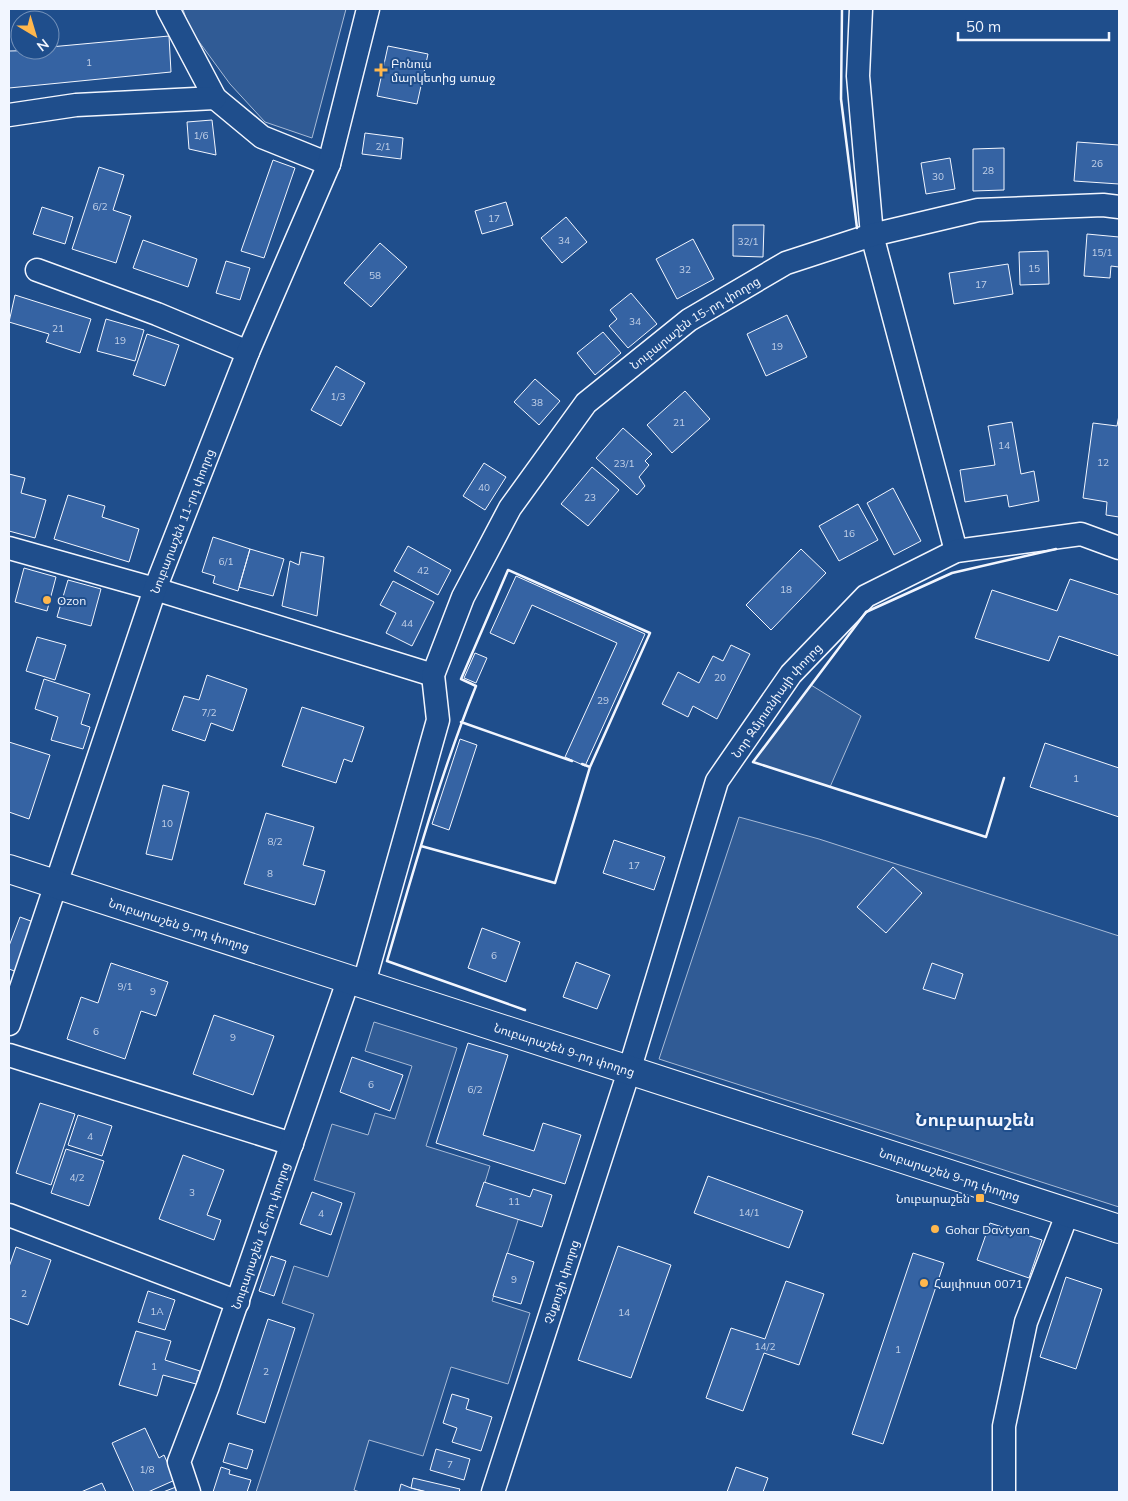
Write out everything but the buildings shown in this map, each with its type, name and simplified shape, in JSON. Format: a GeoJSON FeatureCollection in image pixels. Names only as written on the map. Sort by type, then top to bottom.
{"type":"FeatureCollection","features":[{"type":"Feature","properties":{"kind":"main road","name":"Նուբարաշեն 9-րդ փողոց"},"geometry":{"type":"LineString","coordinates":[[9,869],[1119,1228]]}},
{"type":"Feature","properties":{"kind":"street"},"geometry":{"type":"LineString","coordinates":[[168,9],[215,98],[262,137],[329,164]]}},
{"type":"Feature","properties":{"kind":"street","name":"Նուբարաշեն 11-րդ փողոց"},"geometry":{"type":"LineString","coordinates":[[9,1024],[155,589],[248,352],[329,164],[368,9]]}},
{"type":"Feature","properties":{"kind":"street"},"geometry":{"type":"LineString","coordinates":[[861,9],[858,76],[872,235],[956,551]]}},
{"type":"Feature","properties":{"kind":"street"},"geometry":{"type":"LineString","coordinates":[[9,115],[76,104],[215,98]]}},
{"type":"Feature","properties":{"kind":"street","name":"Նուբարաշեն 15-րդ փողոց"},"geometry":{"type":"LineString","coordinates":[[433,675],[463,597],[510,508],[586,403],[689,320],[786,263],[872,235],[978,210],[1103,205],[1119,207]]}},
{"type":"Feature","properties":{"kind":"street"},"geometry":{"type":"LineString","coordinates":[[37,270],[157,314],[248,352]]}},
{"type":"Feature","properties":{"kind":"street","name":"Նոր Զմյուռնիայի փողոց"},"geometry":{"type":"LineString","coordinates":[[629,1071],[717,781],[791,674],[866,596],[956,551],[1081,534],[1119,548]]}},
{"type":"Feature","properties":{"kind":"street"},"geometry":{"type":"LineString","coordinates":[[9,548],[155,589],[433,675]]}},
{"type":"Feature","properties":{"kind":"street","name":"Նուբարաշեն 16-րդ փողոց"},"geometry":{"type":"LineString","coordinates":[[189,1492],[179,1462],[238,1302],[292,1144],[356,980],[438,720],[433,675]]}},
{"type":"Feature","properties":{"kind":"street"},"geometry":{"type":"LineString","coordinates":[[9,1055],[292,1144]]}},
{"type":"Feature","properties":{"kind":"street","name":"Չնքուշի փողոց"},"geometry":{"type":"LineString","coordinates":[[493,1492],[629,1071]]}},
{"type":"Feature","properties":{"kind":"street"},"geometry":{"type":"LineString","coordinates":[[1004,1492],[1004,1426],[1026,1322],[1068,1212]]}},
{"type":"Feature","properties":{"kind":"street"},"geometry":{"type":"LineString","coordinates":[[9,1215],[238,1302]]}},
{"type":"Feature","properties":{"kind":"shaded area"},"geometry":{"type":"Polygon","coordinates":[[[183,9],[346,9],[312,138],[265,122],[230,84],[189,28],[183,9]]]}},
{"type":"Feature","properties":{"kind":"shaded area"},"geometry":{"type":"Polygon","coordinates":[[[811,685],[861,716],[830,787],[753,762],[811,685]]]}},
{"type":"Feature","properties":{"kind":"shaded area"},"geometry":{"type":"Polygon","coordinates":[[[739,817],[819,839],[1119,936],[1119,1207],[659,1059],[739,817]]]}},
{"type":"Feature","properties":{"kind":"shaded area"},"geometry":{"type":"Polygon","coordinates":[[[374,1022],[457,1048],[426,1146],[490,1166],[478,1205],[519,1217],[492,1301],[530,1313],[508,1384],[451,1367],[423,1456],[369,1440],[354,1490],[360,1492],[256,1492],[314,1314],[282,1303],[294,1266],[328,1277],[355,1193],[314,1180],[332,1124],[368,1135],[375,1113],[395,1119],[412,1066],[365,1051],[374,1022]]]}},
{"type":"Feature","properties":{"kind":"wall"},"geometry":{"type":"LineString","coordinates":[[842,9],[841,99],[857,228]]}},
{"type":"Feature","properties":{"kind":"wall"},"geometry":{"type":"LineString","coordinates":[[1004,778],[986,837],[753,762],[866,612],[952,573],[1056,549]]}},
{"type":"Feature","properties":{"kind":"wall"},"geometry":{"type":"LineString","coordinates":[[525,1010],[387,961],[439,788],[476,686],[461,679],[508,570],[650,633],[590,767],[582,764]]}},
{"type":"Feature","properties":{"kind":"wall"},"geometry":{"type":"LineString","coordinates":[[461,722],[572,761]]}},
{"type":"Feature","properties":{"kind":"wall"},"geometry":{"type":"LineString","coordinates":[[421,846],[555,883],[590,767]]}},
{"type":"Feature","properties":{"kind":"place","name":"Բոնուս մարկետից առաջ"},"geometry":{"type":"Point","coordinates":[381,70]}},
{"type":"Feature","properties":{"kind":"place","name":"Ozon"},"geometry":{"type":"Point","coordinates":[47,600]}},
{"type":"Feature","properties":{"kind":"place","name":"Նուբարաշեն"},"geometry":{"type":"Point","coordinates":[980,1198]}},
{"type":"Feature","properties":{"kind":"place","name":"Gohar Davtyan"},"geometry":{"type":"Point","coordinates":[935,1229]}},
{"type":"Feature","properties":{"kind":"place","name":"Հայփոստ 0071"},"geometry":{"type":"Point","coordinates":[924,1283]}},
{"type":"Feature","properties":{"kind":"district","name":"Նուբարաշեն"},"geometry":{"type":"Point","coordinates":[975,1119]}}]}
